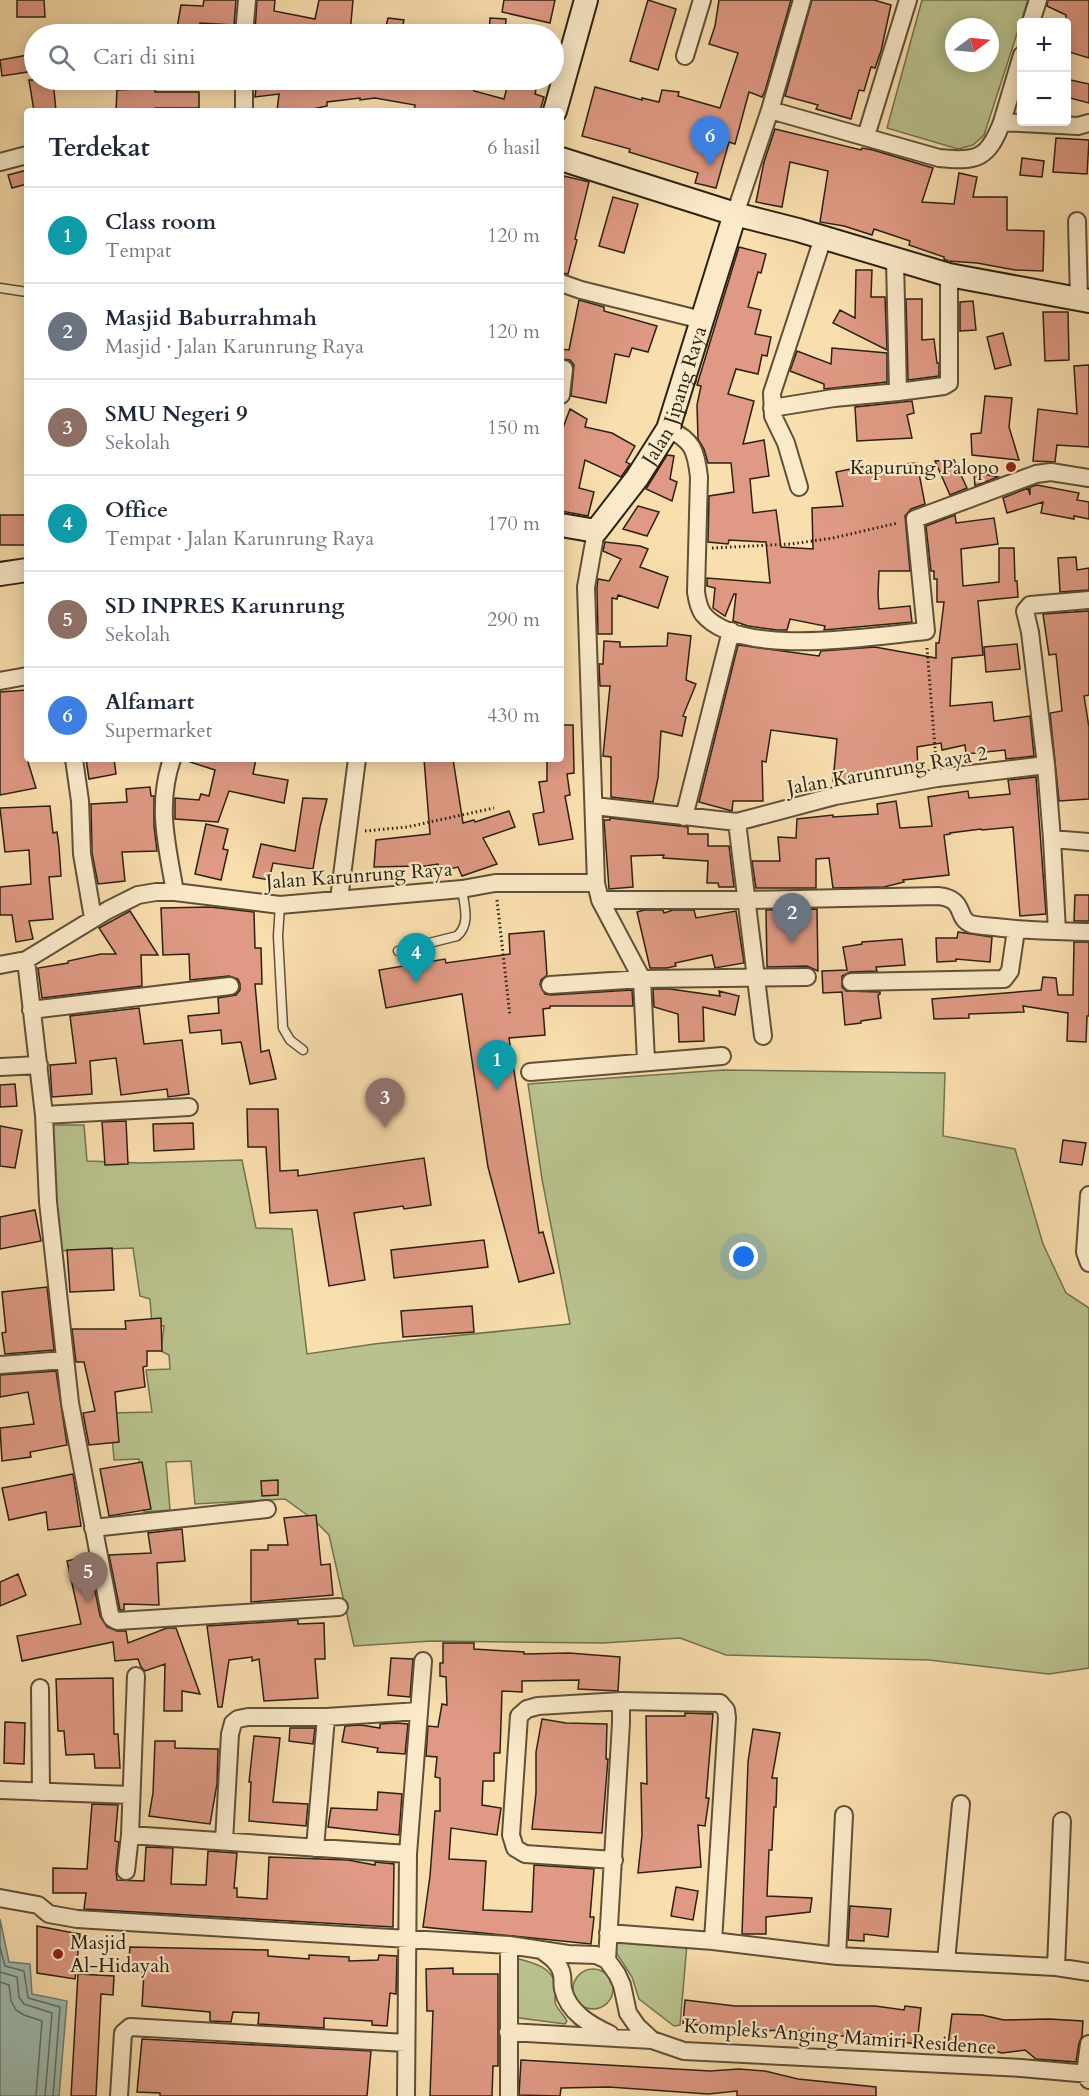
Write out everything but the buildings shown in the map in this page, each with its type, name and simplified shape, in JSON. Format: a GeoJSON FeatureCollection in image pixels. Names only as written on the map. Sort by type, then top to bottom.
{"type":"FeatureCollection","features":[{"type":"Feature","properties":{"kind":"street"},"geometry":{"type":"LineString","coordinates":[[245,24],[247,0]]}},
{"type":"Feature","properties":{"kind":"street"},"geometry":{"type":"LineString","coordinates":[[564,57],[585,0]]}},
{"type":"Feature","properties":{"kind":"street"},"geometry":{"type":"LineString","coordinates":[[685,56],[702,0]]}},
{"type":"Feature","properties":{"kind":"street"},"geometry":{"type":"LineString","coordinates":[[735,214],[770,110],[802,0]]}},
{"type":"Feature","properties":{"kind":"street"},"geometry":{"type":"LineString","coordinates":[[866,136],[908,0]]}},
{"type":"Feature","properties":{"kind":"street"},"geometry":{"type":"LineString","coordinates":[[1032,18],[1038,0]]}},
{"type":"Feature","properties":{"kind":"street"},"geometry":{"type":"LineString","coordinates":[[770,110],[939,158],[973,158],[991,148],[1002,122],[1017,72]]}},
{"type":"Feature","properties":{"kind":"street"},"geometry":{"type":"LineString","coordinates":[[244,90],[244,108]]}},
{"type":"Feature","properties":{"kind":"street"},"geometry":{"type":"LineString","coordinates":[[555,108],[557,90]]}},
{"type":"Feature","properties":{"kind":"street"},"geometry":{"type":"LineString","coordinates":[[1002,122],[1078,126],[1089,123]]}},
{"type":"Feature","properties":{"kind":"street"},"geometry":{"type":"LineString","coordinates":[[0,162],[24,156]]}},
{"type":"Feature","properties":{"kind":"street"},"geometry":{"type":"LineString","coordinates":[[564,160],[735,214],[949,275],[1084,300],[1077,221]]}},
{"type":"Feature","properties":{"kind":"street","name":"Jalan Jipang Raya"},"geometry":{"type":"LineString","coordinates":[[596,531],[637,478],[668,429],[735,214]]}},
{"type":"Feature","properties":{"kind":"street"},"geometry":{"type":"LineString","coordinates":[[799,487],[786,443],[773,416],[772,408],[775,382],[823,238]]}},
{"type":"Feature","properties":{"kind":"street"},"geometry":{"type":"LineString","coordinates":[[895,260],[898,392]]}},
{"type":"Feature","properties":{"kind":"street"},"geometry":{"type":"LineString","coordinates":[[772,408],[834,398],[944,386],[949,383],[949,275]]}},
{"type":"Feature","properties":{"kind":"street"},"geometry":{"type":"LineString","coordinates":[[564,284],[702,320]]}},
{"type":"Feature","properties":{"kind":"street"},"geometry":{"type":"LineString","coordinates":[[668,429],[682,435],[692,447],[697,460],[699,477],[696,592],[703,614],[731,631],[781,642],[811,642],[926,631],[915,519],[1036,474],[1051,472],[1089,478]]}},
{"type":"Feature","properties":{"kind":"street"},"geometry":{"type":"LineString","coordinates":[[564,526],[596,531],[586,587],[596,883],[600,900],[642,978],[646,1061]]}},
{"type":"Feature","properties":{"kind":"street"},"geometry":{"type":"LineString","coordinates":[[0,574],[24,570]]}},
{"type":"Feature","properties":{"kind":"street"},"geometry":{"type":"LineString","coordinates":[[1057,931],[1046,765],[1030,632],[1025,611],[1030,604],[1089,600]]}},
{"type":"Feature","properties":{"kind":"street"},"geometry":{"type":"LineString","coordinates":[[684,817],[731,631]]}},
{"type":"Feature","properties":{"kind":"street"},"geometry":{"type":"LineString","coordinates":[[0,681],[24,677]]}},
{"type":"Feature","properties":{"kind":"street"},"geometry":{"type":"LineString","coordinates":[[74,762],[80,801],[82,854],[93,918]]}},
{"type":"Feature","properties":{"kind":"street"},"geometry":{"type":"LineString","coordinates":[[171,762],[164,792],[163,817],[175,892]]}},
{"type":"Feature","properties":{"kind":"street"},"geometry":{"type":"LineString","coordinates":[[339,899],[357,762]]}},
{"type":"Feature","properties":{"kind":"street","name":"Jalan Karunrung Raya 2"},"geometry":{"type":"LineString","coordinates":[[737,822],[835,796],[937,778],[1046,765]]}},
{"type":"Feature","properties":{"kind":"street"},"geometry":{"type":"LineString","coordinates":[[594,806],[737,822],[763,1036]]}},
{"type":"Feature","properties":{"kind":"street"},"geometry":{"type":"LineString","coordinates":[[1052,839],[1089,842]]}},
{"type":"Feature","properties":{"kind":"street","name":"Jalan Karunrung Raya"},"geometry":{"type":"LineString","coordinates":[[0,965],[26,960],[60,941],[93,918],[138,895],[175,892],[280,905],[462,889],[495,883],[596,883]]}},
{"type":"Feature","properties":{"kind":"street"},"geometry":{"type":"LineString","coordinates":[[600,900],[938,896],[949,897],[956,902],[962,915],[970,924],[1016,930],[1089,932]]}},
{"type":"Feature","properties":{"kind":"street"},"geometry":{"type":"LineString","coordinates":[[851,982],[1004,979],[1010,970],[1016,930]]}},
{"type":"Feature","properties":{"kind":"street"},"geometry":{"type":"LineString","coordinates":[[26,960],[44,1115],[48,1202],[70,1403],[108,1607],[112,1618],[117,1621],[339,1607]]}},
{"type":"Feature","properties":{"kind":"street"},"geometry":{"type":"LineString","coordinates":[[550,985],[642,978],[807,977]]}},
{"type":"Feature","properties":{"kind":"street"},"geometry":{"type":"LineString","coordinates":[[31,1010],[230,986]]}},
{"type":"Feature","properties":{"kind":"street"},"geometry":{"type":"LineString","coordinates":[[530,1072],[722,1056]]}},
{"type":"Feature","properties":{"kind":"street"},"geometry":{"type":"LineString","coordinates":[[0,1067],[39,1065]]}},
{"type":"Feature","properties":{"kind":"street"},"geometry":{"type":"LineString","coordinates":[[44,1115],[189,1107]]}},
{"type":"Feature","properties":{"kind":"street"},"geometry":{"type":"LineString","coordinates":[[1089,1195],[1085,1252],[1089,1263]]}},
{"type":"Feature","properties":{"kind":"street"},"geometry":{"type":"LineString","coordinates":[[0,1365],[66,1360]]}},
{"type":"Feature","properties":{"kind":"street"},"geometry":{"type":"LineString","coordinates":[[93,1528],[267,1509]]}},
{"type":"Feature","properties":{"kind":"street"},"geometry":{"type":"LineString","coordinates":[[406,2096],[408,1854],[423,1661]]}},
{"type":"Feature","properties":{"kind":"street"},"geometry":{"type":"LineString","coordinates":[[126,1871],[130,1835],[136,1676]]}},
{"type":"Feature","properties":{"kind":"street"},"geometry":{"type":"LineString","coordinates":[[40,1688],[41,1792]]}},
{"type":"Feature","properties":{"kind":"street"},"geometry":{"type":"LineString","coordinates":[[614,1860],[525,1854],[515,1848],[511,1835],[519,1716],[531,1707],[621,1701],[720,1703],[726,1710],[726,1746],[713,1941]]}},
{"type":"Feature","properties":{"kind":"street"},"geometry":{"type":"LineString","coordinates":[[0,1898],[38,1905],[49,1914],[76,1919],[509,1945],[568,1954],[596,1955],[607,1960],[621,1701]]}},
{"type":"Feature","properties":{"kind":"street"},"geometry":{"type":"LineString","coordinates":[[224,1841],[230,1734],[233,1723],[238,1719],[326,1717],[419,1711]]}},
{"type":"Feature","properties":{"kind":"street"},"geometry":{"type":"LineString","coordinates":[[315,1848],[326,1717]]}},
{"type":"Feature","properties":{"kind":"street"},"geometry":{"type":"LineString","coordinates":[[0,1790],[130,1795]]}},
{"type":"Feature","properties":{"kind":"street"},"geometry":{"type":"LineString","coordinates":[[946,1961],[961,1804]]}},
{"type":"Feature","properties":{"kind":"street"},"geometry":{"type":"LineString","coordinates":[[837,1956],[844,1815]]}},
{"type":"Feature","properties":{"kind":"street"},"geometry":{"type":"LineString","coordinates":[[1056,1967],[1062,1821]]}},
{"type":"Feature","properties":{"kind":"street"},"geometry":{"type":"LineString","coordinates":[[130,1835],[408,1854]]}},
{"type":"Feature","properties":{"kind":"street"},"geometry":{"type":"LineString","coordinates":[[608,1933],[713,1941],[837,1956],[1056,1967],[1089,1972]]}},
{"type":"Feature","properties":{"kind":"street"},"geometry":{"type":"LineString","coordinates":[[509,1945],[509,2096]]}},
{"type":"Feature","properties":{"kind":"street"},"geometry":{"type":"LineString","coordinates":[[541,1950],[555,1960],[562,1973],[563,1989],[568,2002],[577,2013],[596,2028],[620,2038]]}},
{"type":"Feature","properties":{"kind":"street","name":"Kompleks Anging Mamiri Residence"},"geometry":{"type":"LineString","coordinates":[[607,1960],[617,1974],[622,1985],[628,2013],[637,2026],[652,2040],[684,2051],[1088,2076],[1089,2044]]}},
{"type":"Feature","properties":{"kind":"street"},"geometry":{"type":"LineString","coordinates":[[119,2096],[123,2033],[130,2027],[406,2043]]}},
{"type":"Feature","properties":{"kind":"street"},"geometry":{"type":"LineString","coordinates":[[508,2032],[652,2040]]}},
{"type":"Feature","properties":{"kind":"lane"},"geometry":{"type":"LineString","coordinates":[[0,288],[24,292]]}},
{"type":"Feature","properties":{"kind":"lane"},"geometry":{"type":"LineString","coordinates":[[398,951],[457,936],[464,930],[466,921],[462,889]]}},
{"type":"Feature","properties":{"kind":"lane"},"geometry":{"type":"LineString","coordinates":[[280,905],[278,936],[283,1028],[290,1040],[303,1050]]}},
{"type":"Feature","properties":{"kind":"path"},"geometry":{"type":"LineString","coordinates":[[698,548],[791,544],[832,538],[915,519]]}},
{"type":"Feature","properties":{"kind":"path"},"geometry":{"type":"LineString","coordinates":[[926,631],[937,778]]}},
{"type":"Feature","properties":{"kind":"path"},"geometry":{"type":"LineString","coordinates":[[348,833],[407,827],[494,808]]}},
{"type":"Feature","properties":{"kind":"path"},"geometry":{"type":"LineString","coordinates":[[495,883],[510,1016]]}},
{"type":"Feature","properties":{"kind":"green space"},"geometry":{"type":"Polygon","coordinates":[[[922,0],[1028,0],[1022,18],[1017,18],[1017,34],[984,135],[973,145],[958,149],[887,128],[922,0]]]}},
{"type":"Feature","properties":{"kind":"green space"},"geometry":{"type":"Polygon","coordinates":[[[723,1070],[945,1073],[943,1136],[1015,1149],[1043,1244],[1066,1293],[1089,1308],[1089,1668],[1049,1674],[929,1660],[726,1655],[680,1638],[603,1643],[432,1641],[354,1646],[329,1535],[314,1520],[285,1499],[195,1504],[191,1461],[166,1462],[170,1510],[144,1512],[139,1459],[114,1460],[110,1413],[152,1412],[146,1370],[170,1369],[169,1355],[161,1351],[164,1326],[152,1325],[150,1299],[140,1296],[133,1248],[55,1251],[45,1125],[84,1125],[87,1161],[141,1163],[242,1160],[256,1228],[292,1229],[307,1354],[374,1344],[570,1324],[542,1179],[528,1084],[723,1070]]]}},
{"type":"Feature","properties":{"kind":"green space"},"geometry":{"type":"Polygon","coordinates":[[[616,1938],[687,1944],[680,2025],[674,2026],[639,1999],[632,1977],[612,1946],[616,1938]]]}},
{"type":"Feature","properties":{"kind":"green space"},"geometry":{"type":"Polygon","coordinates":[[[515,1958],[540,1966],[554,1979],[555,2002],[567,2021],[565,2024],[512,2017],[515,1958]]]}},
{"type":"Feature","properties":{"kind":"green space"},"geometry":{"type":"Polygon","coordinates":[[[593,1969],[601,1970],[607,1975],[612,1981],[612,1997],[607,2003],[601,2008],[593,2009],[585,2008],[579,2003],[574,1997],[573,1989],[574,1981],[579,1975],[585,1970],[593,1969]]]}},
{"type":"Feature","properties":{"kind":"water"},"geometry":{"type":"Polygon","coordinates":[[[0,1919],[9,1962],[30,1964],[32,1994],[67,2001],[59,2096],[0,2096],[0,1919]]]}},
{"type":"Feature","properties":{"kind":"place","name":"Alfamart"},"geometry":{"type":"Point","coordinates":[710,166]}},
{"type":"Feature","properties":{"kind":"place","name":"Kapurung Palopo"},"geometry":{"type":"Point","coordinates":[1011,467]}},
{"type":"Feature","properties":{"kind":"place","name":"Masjid Baburrahmah"},"geometry":{"type":"Point","coordinates":[792,943]}},
{"type":"Feature","properties":{"kind":"place","name":"Office"},"geometry":{"type":"Point","coordinates":[416,983]}},
{"type":"Feature","properties":{"kind":"place","name":"Class room"},"geometry":{"type":"Point","coordinates":[497,1090]}},
{"type":"Feature","properties":{"kind":"place","name":"SMU Negeri 9"},"geometry":{"type":"Point","coordinates":[385,1128]}},
{"type":"Feature","properties":{"kind":"place","name":"SD INPRES Karunrung"},"geometry":{"type":"Point","coordinates":[88,1602]}},
{"type":"Feature","properties":{"kind":"place","name":"Masjid Al-Hidayah"},"geometry":{"type":"Point","coordinates":[58,1954]}}]}
